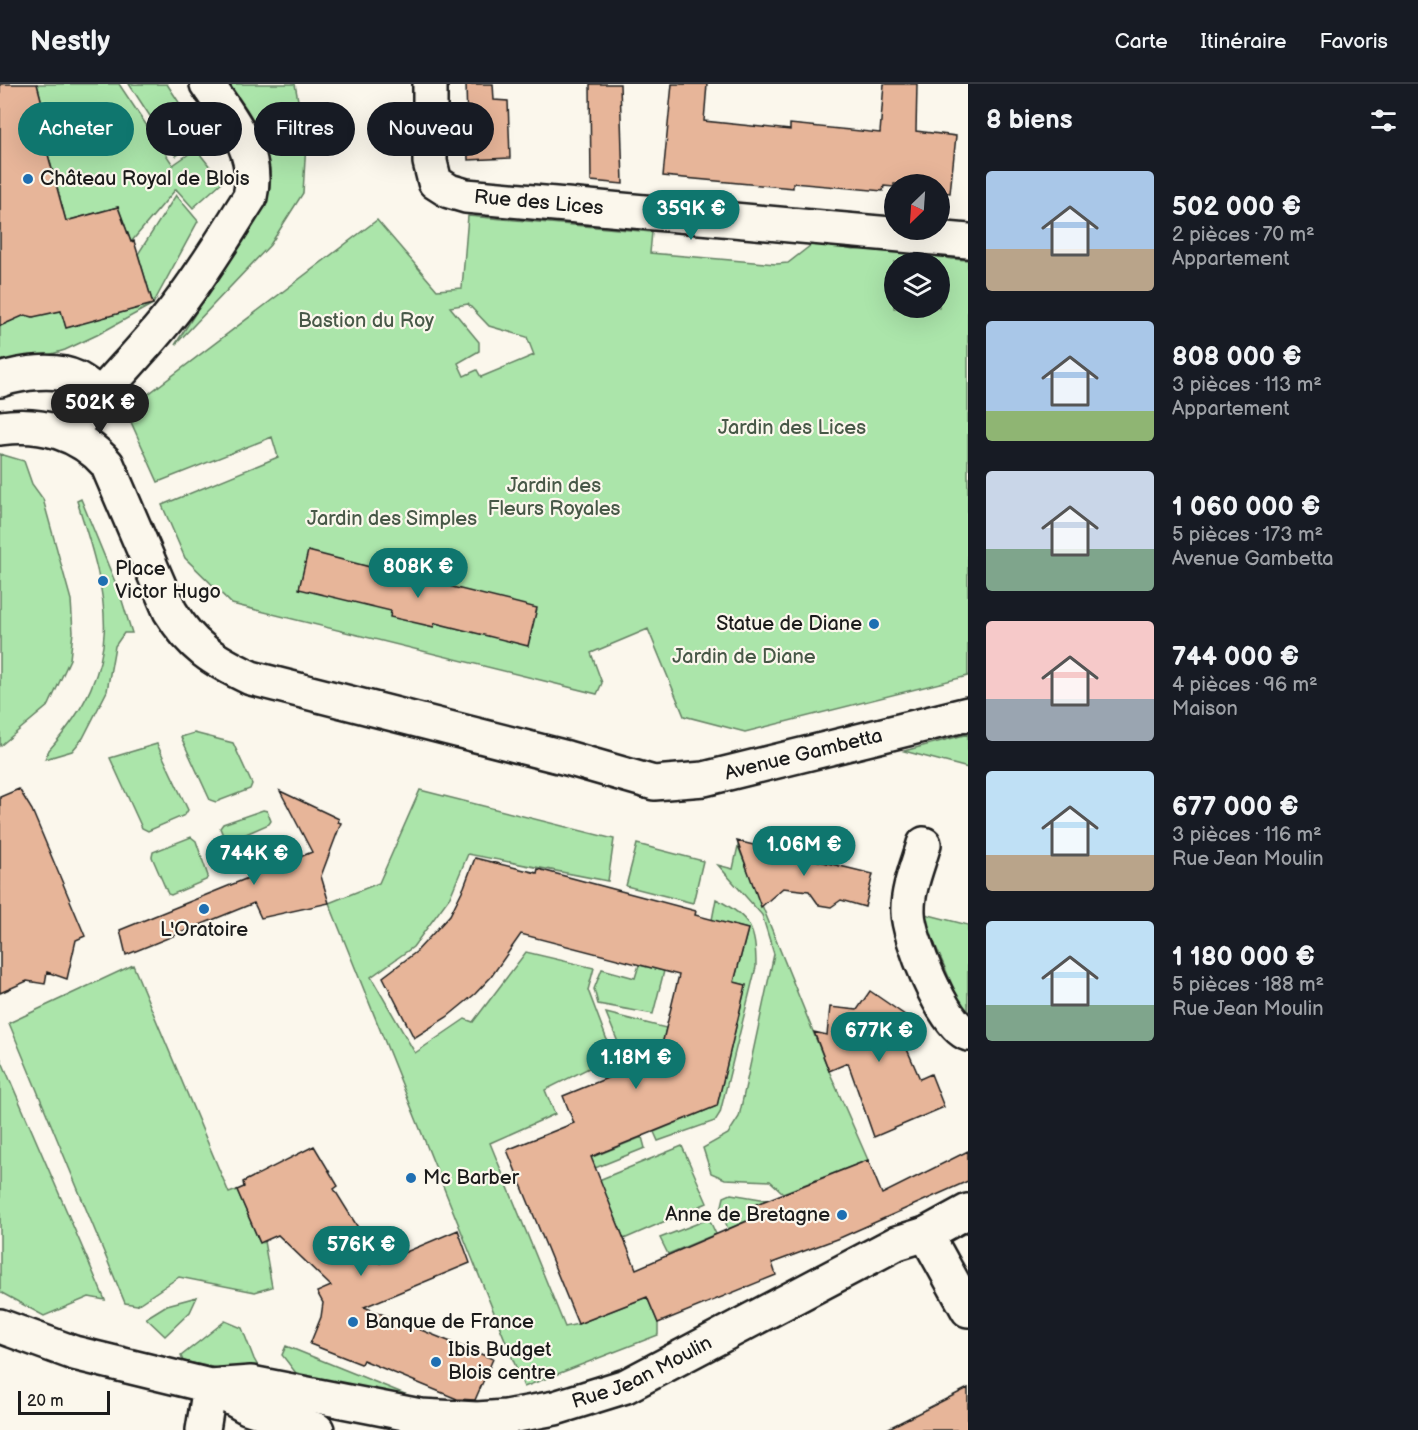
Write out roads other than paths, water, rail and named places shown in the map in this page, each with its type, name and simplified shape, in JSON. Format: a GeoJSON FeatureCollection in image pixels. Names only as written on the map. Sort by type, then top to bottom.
{"type":"FeatureCollection","features":[{"type":"Feature","properties":{"kind":"main road"},"geometry":{"type":"LineString","coordinates":[[0,428],[17,425],[69,434],[100,394],[142,350],[180,304],[250,197],[254,178],[250,156],[233,122],[207,84]]}},
{"type":"Feature","properties":{"kind":"main road","name":"Rue des Lices"},"geometry":{"type":"LineString","coordinates":[[430,84],[430,162],[435,182],[449,191],[466,196],[968,241]]}},
{"type":"Feature","properties":{"kind":"main road"},"geometry":{"type":"LineString","coordinates":[[0,380],[31,374],[59,374],[74,377],[100,394]]}},
{"type":"Feature","properties":{"kind":"main road","name":"Avenue Gambetta"},"geometry":{"type":"LineString","coordinates":[[69,434],[93,448],[107,464],[170,611],[181,629],[214,660],[251,678],[567,758],[636,780],[670,783],[704,779],[968,714]]}},
{"type":"Feature","properties":{"kind":"main road"},"geometry":{"type":"LineString","coordinates":[[924,844],[907,909],[909,927],[946,1013],[963,1033],[968,1034]]}},
{"type":"Feature","properties":{"kind":"main road","name":"Rue Jean Moulin"},"geometry":{"type":"LineString","coordinates":[[210,1386],[251,1383],[386,1411],[429,1416],[496,1418],[555,1408],[626,1386],[897,1243],[926,1234],[968,1211]]}},
{"type":"Feature","properties":{"kind":"main road"},"geometry":{"type":"LineString","coordinates":[[926,1234],[968,1310]]}},
{"type":"Feature","properties":{"kind":"main road"},"geometry":{"type":"LineString","coordinates":[[0,1326],[74,1353],[210,1386],[247,1407],[317,1430]]}},
{"type":"Feature","properties":{"kind":"main road"},"geometry":{"type":"LineString","coordinates":[[203,1430],[210,1386]]}},
{"type":"Feature","properties":{"kind":"place","name":"Château Royal de Blois"},"geometry":{"type":"Point","coordinates":[28,179]}},
{"type":"Feature","properties":{"kind":"place","name":"Place Victor Hugo"},"geometry":{"type":"Point","coordinates":[103,581]}},
{"type":"Feature","properties":{"kind":"place","name":"Statue de Diane"},"geometry":{"type":"Point","coordinates":[874,624]}},
{"type":"Feature","properties":{"kind":"place","name":"L'Oratoire"},"geometry":{"type":"Point","coordinates":[204,909]}},
{"type":"Feature","properties":{"kind":"place","name":"Mc Barber"},"geometry":{"type":"Point","coordinates":[411,1178]}},
{"type":"Feature","properties":{"kind":"place","name":"Anne de Bretagne"},"geometry":{"type":"Point","coordinates":[842,1215]}},
{"type":"Feature","properties":{"kind":"place","name":"Banque de France"},"geometry":{"type":"Point","coordinates":[353,1322]}},
{"type":"Feature","properties":{"kind":"place","name":"Ibis Budget Blois centre"},"geometry":{"type":"Point","coordinates":[436,1362]}},
{"type":"Feature","properties":{"kind":"park label","name":"Bastion du Roy"},"geometry":{"type":"Point","coordinates":[366,321]}},
{"type":"Feature","properties":{"kind":"park label","name":"Jardin des Lices"},"geometry":{"type":"Point","coordinates":[792,428]}},
{"type":"Feature","properties":{"kind":"park label","name":"Jardin des Fleurs Royales"},"geometry":{"type":"Point","coordinates":[554,498]}},
{"type":"Feature","properties":{"kind":"park label","name":"Jardin des Simples"},"geometry":{"type":"Point","coordinates":[392,519]}},
{"type":"Feature","properties":{"kind":"park label","name":"Jardin de Diane"},"geometry":{"type":"Point","coordinates":[744,657]}}]}
